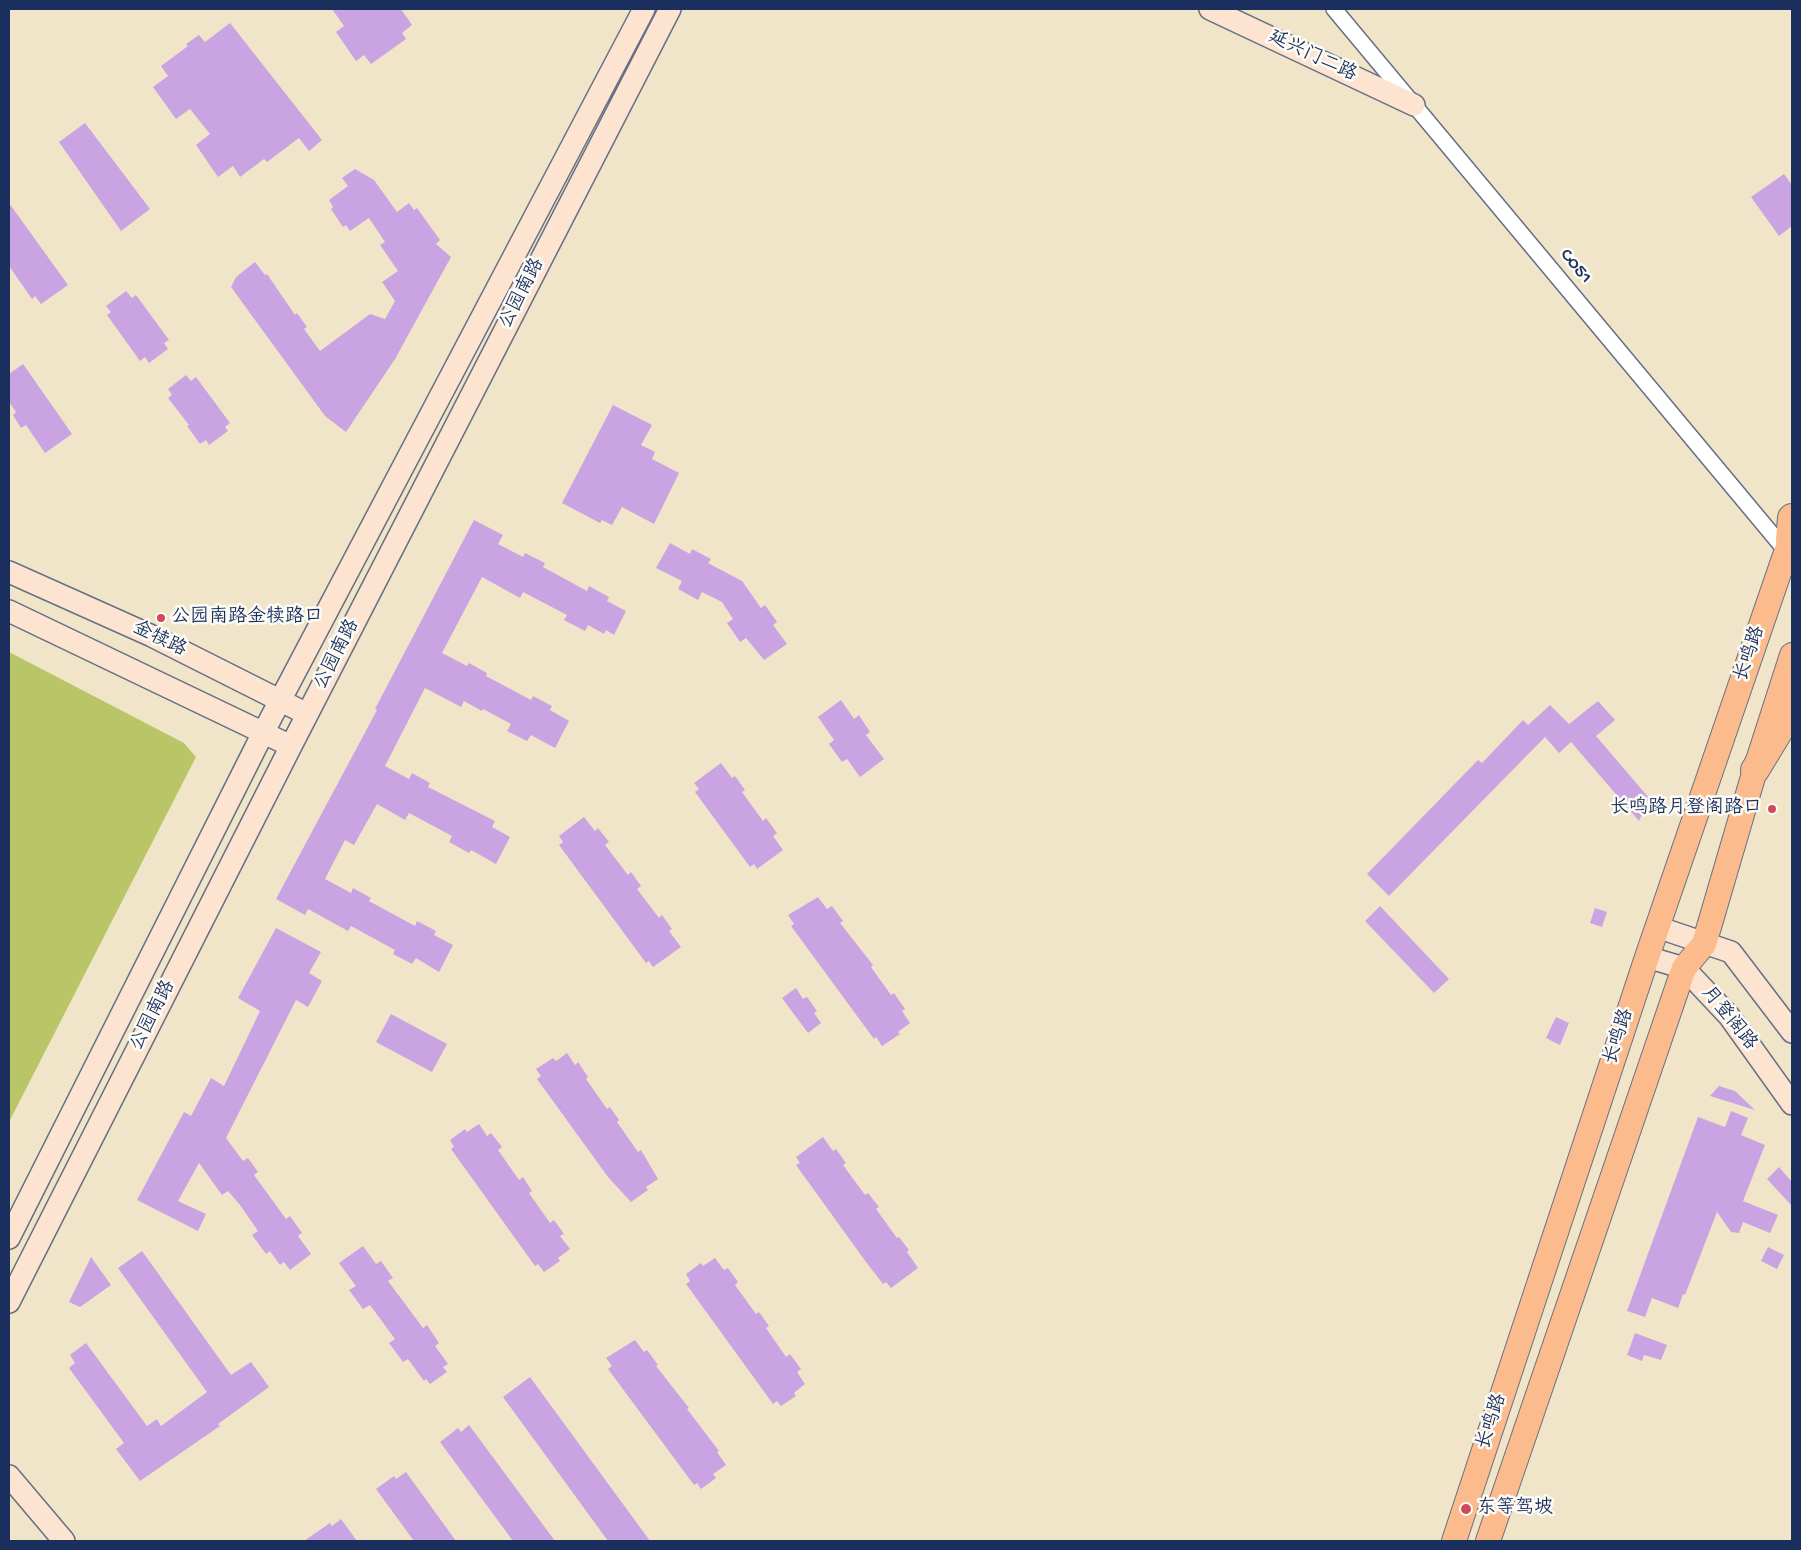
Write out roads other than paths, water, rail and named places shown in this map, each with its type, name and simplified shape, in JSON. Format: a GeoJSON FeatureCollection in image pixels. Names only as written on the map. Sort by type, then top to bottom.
{"type":"FeatureCollection","features":[{"type":"Feature","properties":{"kind":"highway"},"geometry":{"type":"LineString","coordinates":[[1755,770],[1792,709]]}},
{"type":"Feature","properties":{"kind":"main road","name":"公园南路"},"geometry":{"type":"LineString","coordinates":[[9,1238],[263,733],[644,9]]}},
{"type":"Feature","properties":{"kind":"main road","name":"公园南路"},"geometry":{"type":"LineString","coordinates":[[9,1302],[307,714],[670,9]]}},
{"type":"Feature","properties":{"kind":"main road","name":"延兴门二路"},"geometry":{"type":"LineString","coordinates":[[1210,9],[1414,105]]}},
{"type":"Feature","properties":{"kind":"main road","name":"长鸣路"},"geometry":{"type":"LineString","coordinates":[[1454,1541],[1657,927],[1790,536]]}},
{"type":"Feature","properties":{"kind":"main road","name":"金犊路"},"geometry":{"type":"LineString","coordinates":[[9,572],[152,636],[307,714]]}},
{"type":"Feature","properties":{"kind":"main road","name":"金犊路"},"geometry":{"type":"LineString","coordinates":[[9,611],[291,746]]}},
{"type":"Feature","properties":{"kind":"main road","name":"长鸣路"},"geometry":{"type":"LineString","coordinates":[[1488,1541],[1684,968],[1704,944],[1755,770],[1792,655]]}},
{"type":"Feature","properties":{"kind":"main road"},"geometry":{"type":"LineString","coordinates":[[1755,770],[1792,722]]}},
{"type":"Feature","properties":{"kind":"main road"},"geometry":{"type":"LineString","coordinates":[[1657,927],[1731,952],[1792,1032]]}},
{"type":"Feature","properties":{"kind":"main road"},"geometry":{"type":"LineString","coordinates":[[1647,957],[1684,968]]}},
{"type":"Feature","properties":{"kind":"main road","name":"月登阁路"},"geometry":{"type":"LineString","coordinates":[[1684,968],[1728,1016],[1792,1104]]}},
{"type":"Feature","properties":{"kind":"main road"},"geometry":{"type":"LineString","coordinates":[[9,1476],[64,1541]]}},
{"type":"Feature","properties":{"kind":"street","name":"C051"},"geometry":{"type":"LineString","coordinates":[[1334,9],[1414,105],[1790,536]]}},
{"type":"Feature","properties":{"kind":"place","name":"公园南路金犊路口"},"geometry":{"type":"Point","coordinates":[161,618]}},
{"type":"Feature","properties":{"kind":"place","name":"长鸣路月登阁路口"},"geometry":{"type":"Point","coordinates":[1772,809]}},
{"type":"Feature","properties":{"kind":"place","name":"东等驾坡"},"geometry":{"type":"Point","coordinates":[1466,1509]}}]}
